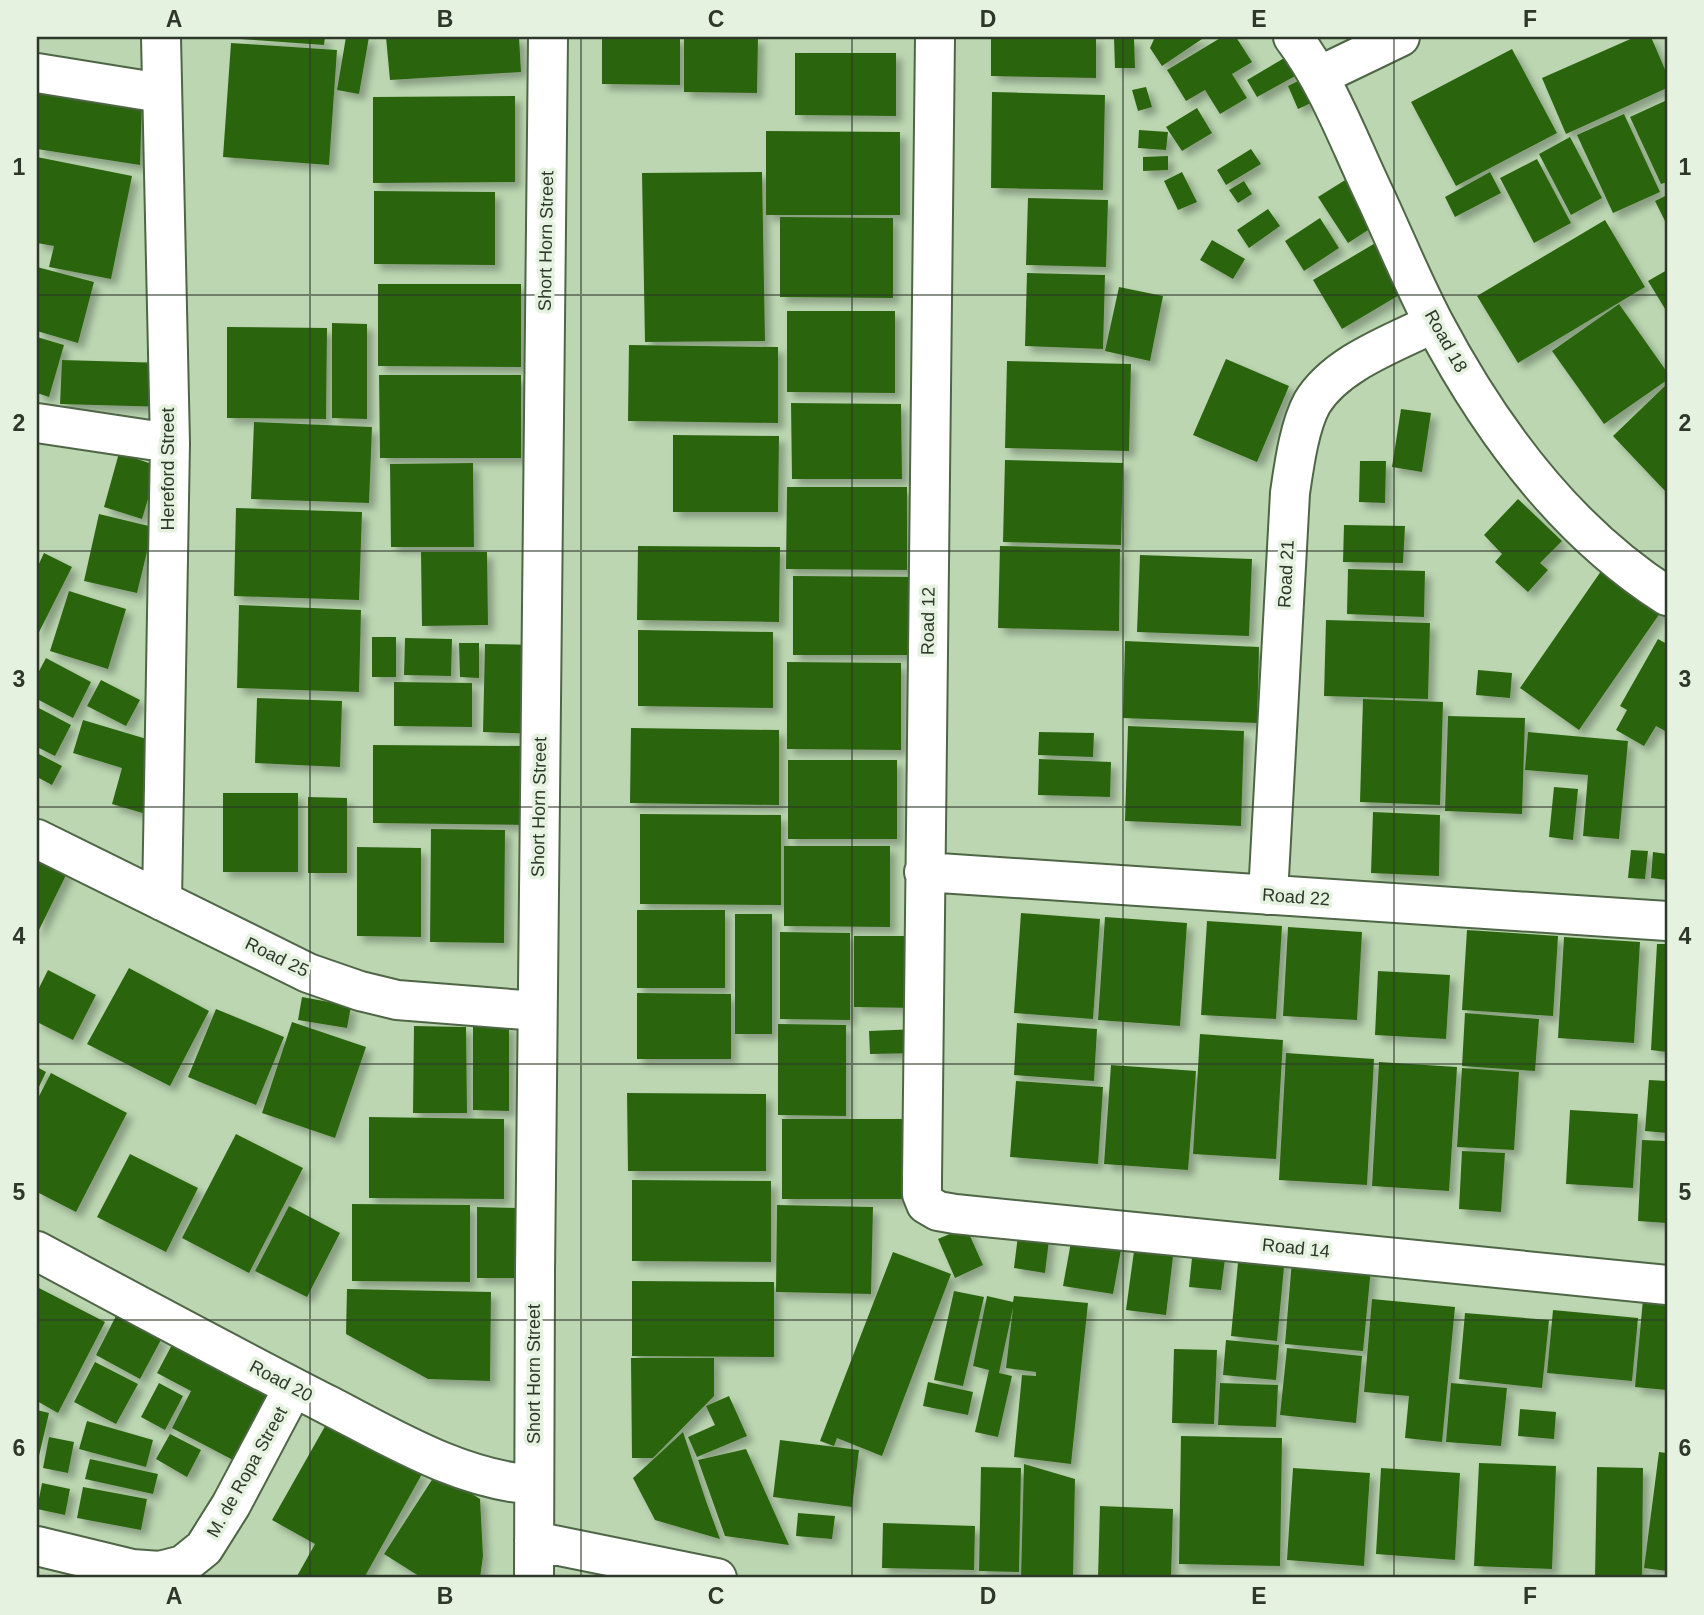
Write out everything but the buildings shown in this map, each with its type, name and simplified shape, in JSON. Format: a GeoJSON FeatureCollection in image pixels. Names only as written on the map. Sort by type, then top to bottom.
{"type":"FeatureCollection","features":[{"type":"Feature","properties":{"kind":"street","name":"Hereford Street"},"geometry":{"type":"LineString","coordinates":[[161,37],[170,443],[162,901]]}},
{"type":"Feature","properties":{"kind":"street","name":"Short Horn Street"},"geometry":{"type":"LineString","coordinates":[[534,1560],[548,37]]}},
{"type":"Feature","properties":{"kind":"street","name":"Road 12"},"geometry":{"type":"LineString","coordinates":[[926,1204],[922,1194],[924,872],[935,37]]}},
{"type":"Feature","properties":{"kind":"street","name":"Road 18"},"geometry":{"type":"LineString","coordinates":[[1293,37],[1319,76],[1434,323],[1497,428],[1563,509],[1636,576],[1667,596]]}},
{"type":"Feature","properties":{"kind":"street"},"geometry":{"type":"LineString","coordinates":[[1319,76],[1400,37]]}},
{"type":"Feature","properties":{"kind":"street"},"geometry":{"type":"LineString","coordinates":[[37,73],[161,93]]}},
{"type":"Feature","properties":{"kind":"street","name":"Road 21"},"geometry":{"type":"LineString","coordinates":[[1268,895],[1290,493],[1297,447],[1312,403],[1340,371],[1434,323]]}},
{"type":"Feature","properties":{"kind":"street"},"geometry":{"type":"LineString","coordinates":[[37,422],[170,443]]}},
{"type":"Feature","properties":{"kind":"street","name":"Road 25"},"geometry":{"type":"LineString","coordinates":[[37,839],[308,973],[360,991],[397,1000],[537,1011]]}},
{"type":"Feature","properties":{"kind":"street","name":"Road 22"},"geometry":{"type":"LineString","coordinates":[[924,872],[1667,921]]}},
{"type":"Feature","properties":{"kind":"street","name":"Road 14"},"geometry":{"type":"LineString","coordinates":[[926,1204],[938,1211],[955,1214],[1667,1285]]}},
{"type":"Feature","properties":{"kind":"street","name":"Road 20"},"geometry":{"type":"LineString","coordinates":[[37,1251],[293,1388],[437,1460],[485,1478],[534,1485]]}},
{"type":"Feature","properties":{"kind":"street","name":"M. de Ropa Street"},"geometry":{"type":"LineString","coordinates":[[37,1546],[132,1569],[160,1571],[183,1564],[204,1548],[293,1388]]}},
{"type":"Feature","properties":{"kind":"street"},"geometry":{"type":"LineString","coordinates":[[534,1560],[717,1578]]}}]}
